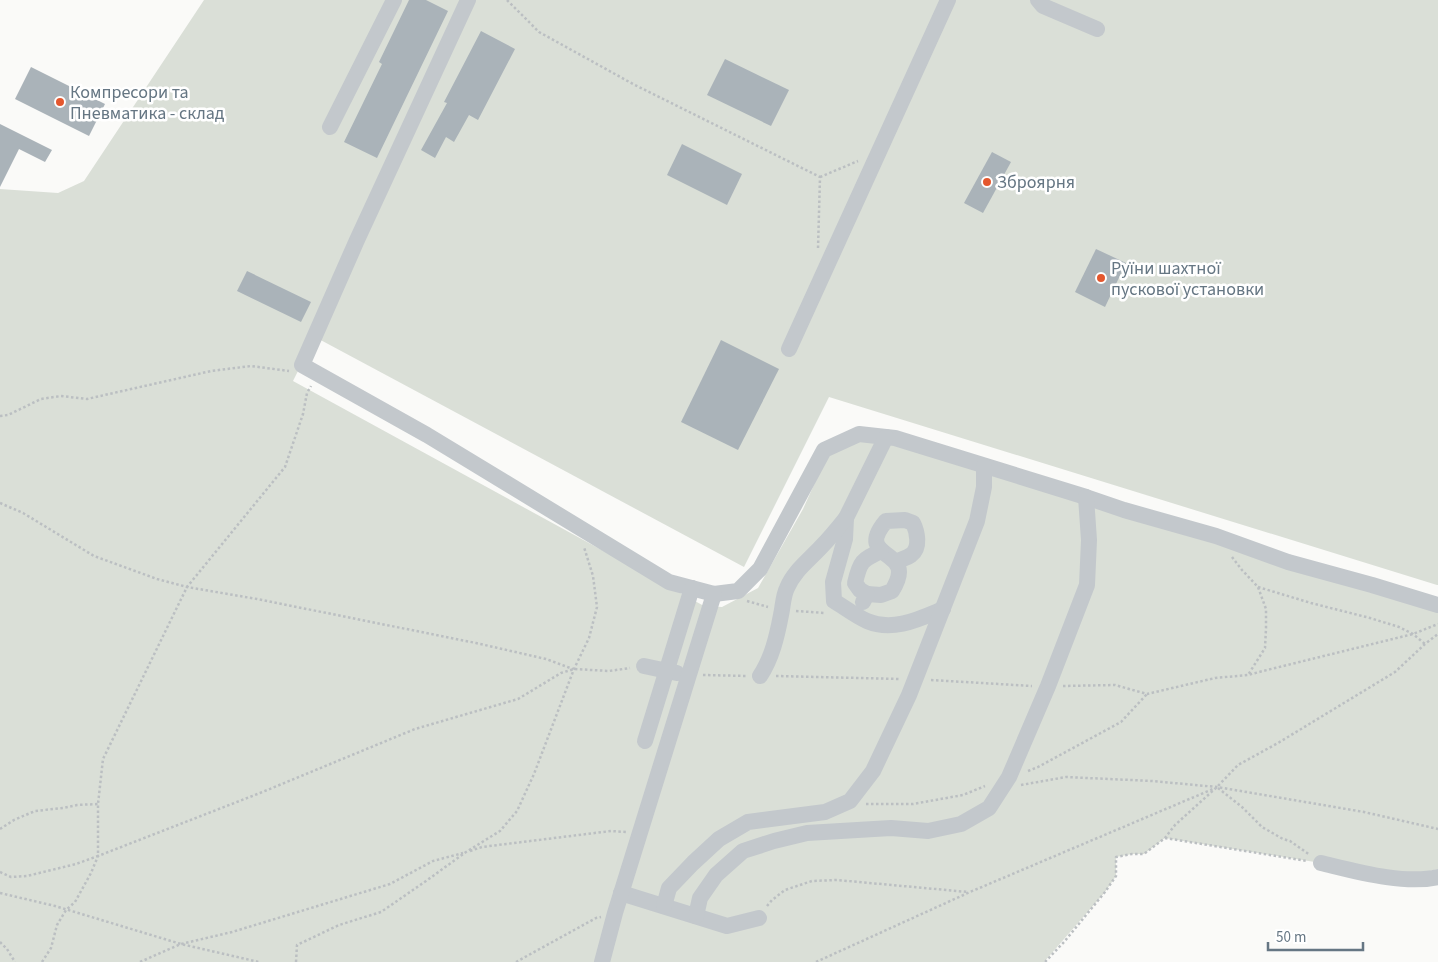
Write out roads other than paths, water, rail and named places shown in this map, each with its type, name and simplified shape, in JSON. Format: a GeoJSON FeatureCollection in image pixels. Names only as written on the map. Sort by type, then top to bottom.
{"type":"FeatureCollection","features":[{"type":"Feature","properties":{"kind":"lane"},"geometry":{"type":"LineString","coordinates":[[330,127],[394,0]]}},
{"type":"Feature","properties":{"kind":"lane"},"geometry":{"type":"LineString","coordinates":[[468,0],[357,240],[302,365],[427,435],[669,582],[714,594],[738,591],[760,569],[824,450],[859,434],[895,438],[1124,510],[1216,536],[1288,562],[1438,605]]}},
{"type":"Feature","properties":{"kind":"lane"},"geometry":{"type":"LineString","coordinates":[[789,349],[948,0]]}},
{"type":"Feature","properties":{"kind":"lane"},"geometry":{"type":"LineString","coordinates":[[1038,0],[1043,6],[1097,29]]}},
{"type":"Feature","properties":{"kind":"lane"},"geometry":{"type":"LineString","coordinates":[[760,676],[768,665],[786,590],[793,577],[831,537],[846,518],[886,437]]}},
{"type":"Feature","properties":{"kind":"lane"},"geometry":{"type":"LineString","coordinates":[[664,906],[669,888],[692,863],[719,839],[748,822],[826,812],[850,801],[873,771],[909,695],[976,521],[984,487],[984,466]]}},
{"type":"Feature","properties":{"kind":"lane"},"geometry":{"type":"LineString","coordinates":[[696,916],[700,898],[716,875],[743,851],[808,833],[891,828],[928,831],[961,824],[989,808],[1009,778],[1048,686],[1087,585],[1089,540],[1086,497]]}},
{"type":"Feature","properties":{"kind":"lane"},"geometry":{"type":"LineString","coordinates":[[846,518],[845,539],[833,582],[834,600],[866,621],[883,626],[904,624],[943,609]]}},
{"type":"Feature","properties":{"kind":"lane"},"geometry":{"type":"LineString","coordinates":[[881,551],[866,557],[860,564],[855,582],[860,590],[867,594],[881,595],[892,591],[899,572],[896,562],[881,551],[878,546],[877,536],[886,521],[905,520],[913,523],[916,530],[916,548],[912,555],[896,562]]}},
{"type":"Feature","properties":{"kind":"lane"},"geometry":{"type":"LineString","coordinates":[[645,741],[692,588]]}},
{"type":"Feature","properties":{"kind":"lane"},"geometry":{"type":"LineString","coordinates":[[602,962],[621,893],[714,594]]}},
{"type":"Feature","properties":{"kind":"lane"},"geometry":{"type":"LineString","coordinates":[[857,615],[867,594]]}},
{"type":"Feature","properties":{"kind":"lane"},"geometry":{"type":"LineString","coordinates":[[644,666],[689,675]]}},
{"type":"Feature","properties":{"kind":"lane"},"geometry":{"type":"LineString","coordinates":[[1321,863],[1353,871],[1403,879],[1438,877]]}},
{"type":"Feature","properties":{"kind":"lane"},"geometry":{"type":"LineString","coordinates":[[621,893],[727,926],[760,918]]}},
{"type":"Feature","properties":{"kind":"place","name":"Компресори та Пневматика - склад"},"geometry":{"type":"Point","coordinates":[60,102]}},
{"type":"Feature","properties":{"kind":"place","name":"Зброярня"},"geometry":{"type":"Point","coordinates":[987,182]}},
{"type":"Feature","properties":{"kind":"place","name":"Руїни шахтної пускової установки"},"geometry":{"type":"Point","coordinates":[1101,278]}}]}
